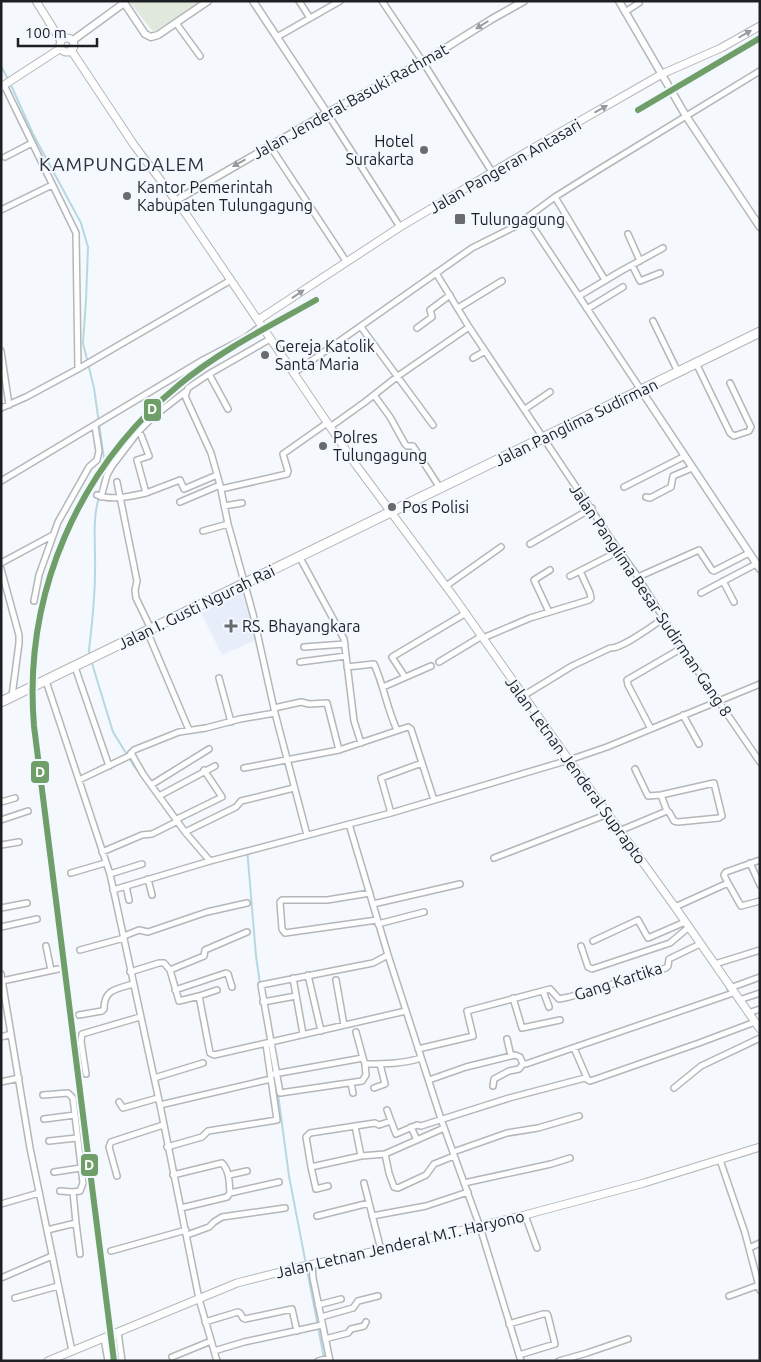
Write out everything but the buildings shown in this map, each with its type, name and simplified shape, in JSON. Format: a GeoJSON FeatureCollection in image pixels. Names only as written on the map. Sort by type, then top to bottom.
{"type":"FeatureCollection","features":[{"type":"Feature","properties":{"kind":"highway","name":"Jalan Panglima Sudirman"},"geometry":{"type":"LineString","coordinates":[[391,512],[760,332]]}},
{"type":"Feature","properties":{"kind":"highway","name":"Jalan I. Gusti Ngurah Rai"},"geometry":{"type":"LineString","coordinates":[[1,702],[391,512]]}},
{"type":"Feature","properties":{"kind":"main road"},"geometry":{"type":"LineString","coordinates":[[4,85],[61,45],[67,38],[72,41],[73,46],[71,50],[67,51],[61,45],[36,1]]}},
{"type":"Feature","properties":{"kind":"main road","name":"Jalan Pangeran Antasari"},"geometry":{"type":"LineString","coordinates":[[260,323],[346,261],[492,172],[662,74],[720,48],[760,26]]}},
{"type":"Feature","properties":{"kind":"main road","name":"Jalan Letnan Jenderal Suprapto"},"geometry":{"type":"LineString","coordinates":[[71,50],[134,145],[176,200],[231,280],[328,425],[466,613],[568,760],[675,907],[760,1029]]}},
{"type":"Feature","properties":{"kind":"main road","name":"Jalan Letnan Jenderal M.T. Haryono"},"geometry":{"type":"LineString","coordinates":[[48,1361],[237,1283],[480,1227],[644,1183],[760,1147]]}},
{"type":"Feature","properties":{"kind":"street"},"geometry":{"type":"LineString","coordinates":[[72,41],[124,2],[145,34],[155,37],[208,1]]}},
{"type":"Feature","properties":{"kind":"street"},"geometry":{"type":"LineString","coordinates":[[253,1],[400,227]]}},
{"type":"Feature","properties":{"kind":"street"},"geometry":{"type":"LineString","coordinates":[[299,1],[310,18]]}},
{"type":"Feature","properties":{"kind":"street"},"geometry":{"type":"LineString","coordinates":[[277,37],[340,1]]}},
{"type":"Feature","properties":{"kind":"street"},"geometry":{"type":"LineString","coordinates":[[382,1],[492,172]]}},
{"type":"Feature","properties":{"kind":"street","name":"Jalan Jenderal Basuki Rachmat"},"geometry":{"type":"LineString","coordinates":[[176,200],[327,113],[423,62],[514,4],[524,1]]}},
{"type":"Feature","properties":{"kind":"street"},"geometry":{"type":"LineString","coordinates":[[619,1],[686,116],[760,227]]}},
{"type":"Feature","properties":{"kind":"street"},"geometry":{"type":"LineString","coordinates":[[626,12],[640,4]]}},
{"type":"Feature","properties":{"kind":"street"},"geometry":{"type":"LineString","coordinates":[[176,23],[200,56]]}},
{"type":"Feature","properties":{"kind":"street"},"geometry":{"type":"LineString","coordinates":[[294,373],[472,248],[492,239],[527,218],[555,197],[760,71]]}},
{"type":"Feature","properties":{"kind":"street"},"geometry":{"type":"LineString","coordinates":[[4,85],[73,226],[77,240],[79,368]]}},
{"type":"Feature","properties":{"kind":"street"},"geometry":{"type":"LineString","coordinates":[[4,157],[32,143]]}},
{"type":"Feature","properties":{"kind":"street"},"geometry":{"type":"LineString","coordinates":[[270,146],[346,261]]}},
{"type":"Feature","properties":{"kind":"street"},"geometry":{"type":"LineString","coordinates":[[1,210],[52,185]]}},
{"type":"Feature","properties":{"kind":"street"},"geometry":{"type":"LineString","coordinates":[[555,197],[605,280]]}},
{"type":"Feature","properties":{"kind":"street"},"geometry":{"type":"LineString","coordinates":[[527,218],[754,561]]}},
{"type":"Feature","properties":{"kind":"street"},"geometry":{"type":"LineString","coordinates":[[628,234],[640,261]]}},
{"type":"Feature","properties":{"kind":"street"},"geometry":{"type":"LineString","coordinates":[[579,296],[663,248]]}},
{"type":"Feature","properties":{"kind":"street"},"geometry":{"type":"LineString","coordinates":[[632,265],[640,281],[660,273]]}},
{"type":"Feature","properties":{"kind":"street","name":"Jalan Panglima Besar Sudirman Gang 8"},"geometry":{"type":"LineString","coordinates":[[436,273],[543,438],[638,577],[682,648],[760,762]]}},
{"type":"Feature","properties":{"kind":"street"},"geometry":{"type":"LineString","coordinates":[[1,408],[89,363],[231,280]]}},
{"type":"Feature","properties":{"kind":"street"},"geometry":{"type":"LineString","coordinates":[[458,308],[502,281]]}},
{"type":"Feature","properties":{"kind":"street"},"geometry":{"type":"LineString","coordinates":[[587,309],[623,287]]}},
{"type":"Feature","properties":{"kind":"street"},"geometry":{"type":"LineString","coordinates":[[417,328],[432,317],[430,310],[450,295]]}},
{"type":"Feature","properties":{"kind":"street"},"geometry":{"type":"LineString","coordinates":[[653,322],[678,372]]}},
{"type":"Feature","properties":{"kind":"street"},"geometry":{"type":"LineString","coordinates":[[1,481],[203,360],[245,338],[260,323]]}},
{"type":"Feature","properties":{"kind":"street"},"geometry":{"type":"LineString","coordinates":[[180,502],[221,487],[287,474],[284,454],[374,395],[469,326]]}},
{"type":"Feature","properties":{"kind":"street"},"geometry":{"type":"LineString","coordinates":[[361,327],[433,425]]}},
{"type":"Feature","properties":{"kind":"street"},"geometry":{"type":"LineString","coordinates":[[217,476],[184,489],[180,480],[146,493],[120,497],[99,496],[112,466],[138,432],[153,417],[209,374],[270,339]]}},
{"type":"Feature","properties":{"kind":"street"},"geometry":{"type":"LineString","coordinates":[[473,358],[485,350]]}},
{"type":"Feature","properties":{"kind":"street"},"geometry":{"type":"LineString","coordinates":[[1,351],[10,405]]}},
{"type":"Feature","properties":{"kind":"street"},"geometry":{"type":"LineString","coordinates":[[696,363],[730,433],[734,436],[749,431],[751,427],[730,383]]}},
{"type":"Feature","properties":{"kind":"street"},"geometry":{"type":"LineString","coordinates":[[209,374],[228,409]]}},
{"type":"Feature","properties":{"kind":"street"},"geometry":{"type":"LineString","coordinates":[[185,392],[186,401],[208,445],[221,487],[228,524],[260,640],[275,711],[307,835]]}},
{"type":"Feature","properties":{"kind":"street"},"geometry":{"type":"LineString","coordinates":[[525,409],[550,392]]}},
{"type":"Feature","properties":{"kind":"street"},"geometry":{"type":"LineString","coordinates":[[374,395],[391,419],[405,444],[407,446],[414,446],[440,488]]}},
{"type":"Feature","properties":{"kind":"street"},"geometry":{"type":"LineString","coordinates":[[34,601],[39,575],[58,522],[89,466],[98,460],[98,424]]}},
{"type":"Feature","properties":{"kind":"street"},"geometry":{"type":"LineString","coordinates":[[138,432],[149,456],[137,460],[146,493]]}},
{"type":"Feature","properties":{"kind":"street"},"geometry":{"type":"LineString","coordinates":[[624,487],[685,456]]}},
{"type":"Feature","properties":{"kind":"street"},"geometry":{"type":"LineString","coordinates":[[646,497],[650,498],[669,489],[672,486],[673,476],[692,468]]}},
{"type":"Feature","properties":{"kind":"street"},"geometry":{"type":"LineString","coordinates":[[117,482],[137,581],[136,598],[190,730]]}},
{"type":"Feature","properties":{"kind":"street"},"geometry":{"type":"LineString","coordinates":[[224,506],[242,503]]}},
{"type":"Feature","properties":{"kind":"street"},"geometry":{"type":"LineString","coordinates":[[530,544],[592,508]]}},
{"type":"Feature","properties":{"kind":"street"},"geometry":{"type":"LineString","coordinates":[[203,531],[228,524]]}},
{"type":"Feature","properties":{"kind":"street"},"geometry":{"type":"LineString","coordinates":[[1,563],[53,536]]}},
{"type":"Feature","properties":{"kind":"street"},"geometry":{"type":"LineString","coordinates":[[446,586],[501,547]]}},
{"type":"Feature","properties":{"kind":"street"},"geometry":{"type":"LineString","coordinates":[[638,577],[699,550],[714,571],[754,561]]}},
{"type":"Feature","properties":{"kind":"street"},"geometry":{"type":"LineString","coordinates":[[570,576],[619,551]]}},
{"type":"Feature","properties":{"kind":"street"},"geometry":{"type":"LineString","coordinates":[[701,592],[723,581],[754,561],[760,554]]}},
{"type":"Feature","properties":{"kind":"street"},"geometry":{"type":"LineString","coordinates":[[299,556],[342,632],[354,721],[361,743]]}},
{"type":"Feature","properties":{"kind":"street"},"geometry":{"type":"LineString","coordinates":[[1,570],[19,634],[15,695]]}},
{"type":"Feature","properties":{"kind":"street"},"geometry":{"type":"LineString","coordinates":[[549,612],[534,580],[550,570]]}},
{"type":"Feature","properties":{"kind":"street"},"geometry":{"type":"LineString","coordinates":[[439,662],[482,637],[530,618],[591,598],[580,571]]}},
{"type":"Feature","properties":{"kind":"street"},"geometry":{"type":"LineString","coordinates":[[723,581],[734,602]]}},
{"type":"Feature","properties":{"kind":"street"},"geometry":{"type":"LineString","coordinates":[[405,677],[392,657],[466,613]]}},
{"type":"Feature","properties":{"kind":"street"},"geometry":{"type":"LineString","coordinates":[[523,696],[577,663],[610,648],[615,648],[629,642],[663,619]]}},
{"type":"Feature","properties":{"kind":"street"},"geometry":{"type":"LineString","coordinates":[[304,647],[345,644]]}},
{"type":"Feature","properties":{"kind":"street"},"geometry":{"type":"LineString","coordinates":[[651,729],[627,680],[682,648]]}},
{"type":"Feature","properties":{"kind":"street"},"geometry":{"type":"LineString","coordinates":[[300,662],[346,656]]}},
{"type":"Feature","properties":{"kind":"street"},"geometry":{"type":"LineString","coordinates":[[347,667],[373,663],[383,687],[390,715],[397,730]]}},
{"type":"Feature","properties":{"kind":"street"},"geometry":{"type":"LineString","coordinates":[[383,687],[430,666]]}},
{"type":"Feature","properties":{"kind":"street"},"geometry":{"type":"LineString","coordinates":[[75,667],[109,766]]}},
{"type":"Feature","properties":{"kind":"street"},"geometry":{"type":"LineString","coordinates":[[220,678],[231,722]]}},
{"type":"Feature","properties":{"kind":"street"},"geometry":{"type":"LineString","coordinates":[[46,680],[110,874],[160,1105],[199,1299],[217,1361]]}},
{"type":"Feature","properties":{"kind":"street"},"geometry":{"type":"LineString","coordinates":[[113,890],[210,859],[252,850],[391,813],[568,760],[651,729],[760,684]]}},
{"type":"Feature","properties":{"kind":"street"},"geometry":{"type":"LineString","coordinates":[[79,780],[128,756],[134,750],[146,744],[179,732],[231,722],[275,711],[301,702],[309,704],[327,703],[339,750]]}},
{"type":"Feature","properties":{"kind":"street"},"geometry":{"type":"LineString","coordinates":[[682,715],[699,744]]}},
{"type":"Feature","properties":{"kind":"street"},"geometry":{"type":"LineString","coordinates":[[244,768],[339,750],[397,730],[410,728],[434,800]]}},
{"type":"Feature","properties":{"kind":"street"},"geometry":{"type":"LineString","coordinates":[[151,785],[209,749]]}},
{"type":"Feature","properties":{"kind":"street"},"geometry":{"type":"LineString","coordinates":[[128,756],[177,822],[210,859]]}},
{"type":"Feature","properties":{"kind":"street"},"geometry":{"type":"LineString","coordinates":[[391,813],[381,778],[422,763]]}},
{"type":"Feature","properties":{"kind":"street"},"geometry":{"type":"LineString","coordinates":[[159,796],[204,770],[215,766]]}},
{"type":"Feature","properties":{"kind":"street"},"geometry":{"type":"LineString","coordinates":[[102,852],[142,835],[152,834],[222,796],[204,770]]}},
{"type":"Feature","properties":{"kind":"street"},"geometry":{"type":"LineString","coordinates":[[635,770],[647,795],[661,795],[714,783],[722,816],[719,818],[676,822],[670,812],[667,811],[661,795]]}},
{"type":"Feature","properties":{"kind":"street"},"geometry":{"type":"LineString","coordinates":[[185,832],[236,807],[241,801],[294,788]]}},
{"type":"Feature","properties":{"kind":"street"},"geometry":{"type":"LineString","coordinates":[[1,802],[15,798]]}},
{"type":"Feature","properties":{"kind":"street"},"geometry":{"type":"LineString","coordinates":[[1,820],[28,811]]}},
{"type":"Feature","properties":{"kind":"street"},"geometry":{"type":"LineString","coordinates":[[619,831],[667,811]]}},
{"type":"Feature","properties":{"kind":"street"},"geometry":{"type":"LineString","coordinates":[[494,858],[608,814]]}},
{"type":"Feature","properties":{"kind":"street"},"geometry":{"type":"LineString","coordinates":[[349,824],[418,1049],[480,1227],[509,1324],[520,1358],[555,1344],[547,1314],[509,1324]]}},
{"type":"Feature","properties":{"kind":"street"},"geometry":{"type":"LineString","coordinates":[[1,845],[19,842]]}},
{"type":"Feature","properties":{"kind":"street"},"geometry":{"type":"LineString","coordinates":[[760,860],[725,874],[728,884],[741,906],[760,901]]}},
{"type":"Feature","properties":{"kind":"street"},"geometry":{"type":"LineString","coordinates":[[71,874],[105,863]]}},
{"type":"Feature","properties":{"kind":"street"},"geometry":{"type":"LineString","coordinates":[[110,874],[142,864]]}},
{"type":"Feature","properties":{"kind":"street"},"geometry":{"type":"LineString","coordinates":[[750,864],[760,885]]}},
{"type":"Feature","properties":{"kind":"street"},"geometry":{"type":"LineString","coordinates":[[148,879],[152,895]]}},
{"type":"Feature","properties":{"kind":"street"},"geometry":{"type":"LineString","coordinates":[[373,904],[460,884]]}},
{"type":"Feature","properties":{"kind":"street"},"geometry":{"type":"LineString","coordinates":[[675,907],[728,884]]}},
{"type":"Feature","properties":{"kind":"street"},"geometry":{"type":"LineString","coordinates":[[126,886],[130,900]]}},
{"type":"Feature","properties":{"kind":"street"},"geometry":{"type":"LineString","coordinates":[[370,893],[327,900],[282,900],[280,902],[282,930],[285,933],[378,922],[424,912]]}},
{"type":"Feature","properties":{"kind":"street"},"geometry":{"type":"LineString","coordinates":[[1,908],[27,903]]}},
{"type":"Feature","properties":{"kind":"street"},"geometry":{"type":"LineString","coordinates":[[80,950],[124,937],[139,930],[148,932],[207,912],[247,903]]}},
{"type":"Feature","properties":{"kind":"street"},"geometry":{"type":"LineString","coordinates":[[1,927],[36,919]]}},
{"type":"Feature","properties":{"kind":"street"},"geometry":{"type":"LineString","coordinates":[[593,941],[638,920],[648,938],[687,925]]}},
{"type":"Feature","properties":{"kind":"street"},"geometry":{"type":"LineString","coordinates":[[581,946],[588,967],[592,969],[670,942],[687,925]]}},
{"type":"Feature","properties":{"kind":"street"},"geometry":{"type":"LineString","coordinates":[[170,970],[204,956],[205,950],[247,932]]}},
{"type":"Feature","properties":{"kind":"street","name":"Gang Kartika"},"geometry":{"type":"LineString","coordinates":[[543,991],[550,989],[559,999],[666,968],[669,959],[700,944]]}},
{"type":"Feature","properties":{"kind":"street"},"geometry":{"type":"LineString","coordinates":[[46,946],[51,970]]}},
{"type":"Feature","properties":{"kind":"street"},"geometry":{"type":"LineString","coordinates":[[715,964],[760,950]]}},
{"type":"Feature","properties":{"kind":"street"},"geometry":{"type":"LineString","coordinates":[[167,1147],[203,1136],[208,1132],[277,1120],[274,1075],[261,985],[373,963],[388,955]]}},
{"type":"Feature","properties":{"kind":"street"},"geometry":{"type":"LineString","coordinates":[[130,972],[162,963],[167,965],[179,1001],[217,990]]}},
{"type":"Feature","properties":{"kind":"street"},"geometry":{"type":"LineString","coordinates":[[2,984],[58,969]]}},
{"type":"Feature","properties":{"kind":"street"},"geometry":{"type":"LineString","coordinates":[[175,990],[226,973],[232,987]]}},
{"type":"Feature","properties":{"kind":"street"},"geometry":{"type":"LineString","coordinates":[[1,974],[39,1193],[72,1351]]}},
{"type":"Feature","properties":{"kind":"street"},"geometry":{"type":"LineString","coordinates":[[308,975],[321,1030]]}},
{"type":"Feature","properties":{"kind":"street"},"geometry":{"type":"LineString","coordinates":[[493,1086],[494,1079],[509,1071],[519,1069],[523,1064],[574,1048],[732,990],[760,976]]}},
{"type":"Feature","properties":{"kind":"street"},"geometry":{"type":"LineString","coordinates":[[292,978],[303,1034]]}},
{"type":"Feature","properties":{"kind":"street"},"geometry":{"type":"LineString","coordinates":[[336,980],[344,1025]]}},
{"type":"Feature","properties":{"kind":"street"},"geometry":{"type":"LineString","coordinates":[[79,1015],[102,1011],[104,1009],[104,1001],[109,993],[133,984]]}},
{"type":"Feature","properties":{"kind":"street"},"geometry":{"type":"LineString","coordinates":[[418,1049],[473,1036],[467,1011],[543,991],[549,1007]]}},
{"type":"Feature","properties":{"kind":"street"},"geometry":{"type":"LineString","coordinates":[[739,1000],[760,993]]}},
{"type":"Feature","properties":{"kind":"street"},"geometry":{"type":"LineString","coordinates":[[198,996],[211,1055],[406,1011]]}},
{"type":"Feature","properties":{"kind":"street"},"geometry":{"type":"LineString","coordinates":[[263,1002],[296,996]]}},
{"type":"Feature","properties":{"kind":"street"},"geometry":{"type":"LineString","coordinates":[[512,998],[522,1028],[560,1020]]}},
{"type":"Feature","properties":{"kind":"street"},"geometry":{"type":"LineString","coordinates":[[748,1013],[760,1009]]}},
{"type":"Feature","properties":{"kind":"street"},"geometry":{"type":"LineString","coordinates":[[86,1074],[81,1041],[82,1034],[140,1018]]}},
{"type":"Feature","properties":{"kind":"street"},"geometry":{"type":"LineString","coordinates":[[387,1110],[396,1134],[411,1127],[421,1126],[509,1098],[587,1078],[590,1080],[604,1076],[754,1022]]}},
{"type":"Feature","properties":{"kind":"street"},"geometry":{"type":"LineString","coordinates":[[274,1075],[280,1093],[364,1080],[366,1071],[356,1032]]}},
{"type":"Feature","properties":{"kind":"street"},"geometry":{"type":"LineString","coordinates":[[1,1037],[11,1034]]}},
{"type":"Feature","properties":{"kind":"street"},"geometry":{"type":"LineString","coordinates":[[674,1088],[701,1066],[760,1038]]}},
{"type":"Feature","properties":{"kind":"street"},"geometry":{"type":"LineString","coordinates":[[507,1039],[511,1056]]}},
{"type":"Feature","properties":{"kind":"street"},"geometry":{"type":"LineString","coordinates":[[574,1048],[587,1078]]}},
{"type":"Feature","properties":{"kind":"street"},"geometry":{"type":"LineString","coordinates":[[429,1080],[511,1056],[520,1056],[523,1064]]}},
{"type":"Feature","properties":{"kind":"street"},"geometry":{"type":"LineString","coordinates":[[160,1105],[274,1075],[364,1061],[380,1064],[399,1064],[421,1058]]}},
{"type":"Feature","properties":{"kind":"street"},"geometry":{"type":"LineString","coordinates":[[154,1078],[203,1063]]}},
{"type":"Feature","properties":{"kind":"street"},"geometry":{"type":"LineString","coordinates":[[374,1088],[385,1084],[380,1064]]}},
{"type":"Feature","properties":{"kind":"street"},"geometry":{"type":"LineString","coordinates":[[1,1082],[19,1078]]}},
{"type":"Feature","properties":{"kind":"street"},"geometry":{"type":"LineString","coordinates":[[351,1083],[353,1093]]}},
{"type":"Feature","properties":{"kind":"street"},"geometry":{"type":"LineString","coordinates":[[43,1095],[69,1094],[73,1098],[83,1183],[82,1189],[73,1192],[60,1191]]}},
{"type":"Feature","properties":{"kind":"street"},"geometry":{"type":"LineString","coordinates":[[119,1102],[123,1108],[158,1098]]}},
{"type":"Feature","properties":{"kind":"street"},"geometry":{"type":"LineString","coordinates":[[44,1119],[75,1115]]}},
{"type":"Feature","properties":{"kind":"street"},"geometry":{"type":"LineString","coordinates":[[385,1154],[390,1178],[394,1187],[398,1188],[426,1175],[434,1164],[453,1154],[507,1133],[538,1128],[579,1116]]}},
{"type":"Feature","properties":{"kind":"street"},"geometry":{"type":"LineString","coordinates":[[328,1186],[316,1189],[306,1139],[307,1135],[375,1123],[379,1125],[391,1121]]}},
{"type":"Feature","properties":{"kind":"street"},"geometry":{"type":"LineString","coordinates":[[117,1176],[109,1147],[111,1142],[163,1125]]}},
{"type":"Feature","properties":{"kind":"street"},"geometry":{"type":"LineString","coordinates":[[355,1126],[361,1156]]}},
{"type":"Feature","properties":{"kind":"street"},"geometry":{"type":"LineString","coordinates":[[411,1127],[417,1140]]}},
{"type":"Feature","properties":{"kind":"street"},"geometry":{"type":"LineString","coordinates":[[311,1166],[361,1156],[385,1154],[444,1128]]}},
{"type":"Feature","properties":{"kind":"street"},"geometry":{"type":"LineString","coordinates":[[49,1141],[77,1138]]}},
{"type":"Feature","properties":{"kind":"street"},"geometry":{"type":"LineString","coordinates":[[464,1183],[570,1158]]}},
{"type":"Feature","properties":{"kind":"street"},"geometry":{"type":"LineString","coordinates":[[720,1160],[758,1273],[759,1287],[729,1296]]}},
{"type":"Feature","properties":{"kind":"street"},"geometry":{"type":"LineString","coordinates":[[173,1176],[222,1164],[226,1166],[229,1175],[230,1193]]}},
{"type":"Feature","properties":{"kind":"street"},"geometry":{"type":"LineString","coordinates":[[54,1172],[81,1168]]}},
{"type":"Feature","properties":{"kind":"street"},"geometry":{"type":"LineString","coordinates":[[229,1175],[247,1171]]}},
{"type":"Feature","properties":{"kind":"street"},"geometry":{"type":"LineString","coordinates":[[181,1208],[226,1197],[230,1193],[279,1182]]}},
{"type":"Feature","properties":{"kind":"street"},"geometry":{"type":"LineString","coordinates":[[364,1183],[380,1250]]}},
{"type":"Feature","properties":{"kind":"street"},"geometry":{"type":"LineString","coordinates":[[73,1192],[80,1254]]}},
{"type":"Feature","properties":{"kind":"street"},"geometry":{"type":"LineString","coordinates":[[372,1216],[426,1206],[468,1192]]}},
{"type":"Feature","properties":{"kind":"street"},"geometry":{"type":"LineString","coordinates":[[1,1204],[39,1193]]}},
{"type":"Feature","properties":{"kind":"street"},"geometry":{"type":"LineString","coordinates":[[317,1216],[369,1203]]}},
{"type":"Feature","properties":{"kind":"street"},"geometry":{"type":"LineString","coordinates":[[111,1251],[209,1227],[222,1217],[285,1208]]}},
{"type":"Feature","properties":{"kind":"street"},"geometry":{"type":"LineString","coordinates":[[526,1215],[537,1248]]}},
{"type":"Feature","properties":{"kind":"street"},"geometry":{"type":"LineString","coordinates":[[47,1230],[76,1223]]}},
{"type":"Feature","properties":{"kind":"street"},"geometry":{"type":"LineString","coordinates":[[749,1248],[760,1243]]}},
{"type":"Feature","properties":{"kind":"street"},"geometry":{"type":"LineString","coordinates":[[1,1278],[52,1256]]}},
{"type":"Feature","properties":{"kind":"street"},"geometry":{"type":"LineString","coordinates":[[309,1265],[320,1317],[319,1326],[325,1339],[325,1360]]}},
{"type":"Feature","properties":{"kind":"street"},"geometry":{"type":"LineString","coordinates":[[15,1298],[58,1286]]}},
{"type":"Feature","properties":{"kind":"street"},"geometry":{"type":"LineString","coordinates":[[320,1317],[353,1308],[358,1301],[378,1296]]}},
{"type":"Feature","properties":{"kind":"street"},"geometry":{"type":"LineString","coordinates":[[318,1305],[341,1300]]}},
{"type":"Feature","properties":{"kind":"street"},"geometry":{"type":"LineString","coordinates":[[205,1322],[238,1312],[245,1319],[292,1309],[297,1331]]}},
{"type":"Feature","properties":{"kind":"street"},"geometry":{"type":"LineString","coordinates":[[325,1339],[348,1333],[351,1329],[364,1326],[366,1322]]}},
{"type":"Feature","properties":{"kind":"street"},"geometry":{"type":"LineString","coordinates":[[214,1351],[244,1342],[319,1326]]}},
{"type":"Feature","properties":{"kind":"street"},"geometry":{"type":"LineString","coordinates":[[118,1332],[122,1361]]}},
{"type":"Feature","properties":{"kind":"street"},"geometry":{"type":"LineString","coordinates":[[104,1338],[108,1361]]}},
{"type":"Feature","properties":{"kind":"street"},"geometry":{"type":"LineString","coordinates":[[559,1361],[588,1354],[628,1339]]}},
{"type":"Feature","properties":{"kind":"street"},"geometry":{"type":"LineString","coordinates":[[172,1357],[211,1341]]}},
{"type":"Feature","properties":{"kind":"shaded area"},"geometry":{"type":"Polygon","coordinates":[[[129,1],[203,1],[153,32],[129,1]]]}},
{"type":"Feature","properties":{"kind":"shaded area","name":"RS. Bhayangkara"},"geometry":{"type":"Polygon","coordinates":[[[244,591],[258,639],[222,655],[201,613],[244,591]]]}},
{"type":"Feature","properties":{"kind":"waterway"},"geometry":{"type":"LineString","coordinates":[[1,66],[8,79]]}},
{"type":"Feature","properties":{"kind":"waterway"},"geometry":{"type":"LineString","coordinates":[[10,83],[33,134],[81,223],[88,247],[83,343],[94,388],[106,473]]}},
{"type":"Feature","properties":{"kind":"waterway"},"geometry":{"type":"LineString","coordinates":[[90,656],[95,583],[95,521],[101,489]]}},
{"type":"Feature","properties":{"kind":"waterway"},"geometry":{"type":"LineString","coordinates":[[91,660],[113,732],[134,766],[162,804]]}},
{"type":"Feature","properties":{"kind":"waterway"},"geometry":{"type":"LineString","coordinates":[[229,853],[247,848],[260,984]]}},
{"type":"Feature","properties":{"kind":"waterway"},"geometry":{"type":"LineString","coordinates":[[278,1094],[289,1176],[324,1358]]}},
{"type":"Feature","properties":{"kind":"transit line","name":"D"},"geometry":{"type":"LineString","coordinates":[[638,110],[760,38]]}},
{"type":"Feature","properties":{"kind":"transit line","name":"D"},"geometry":{"type":"LineString","coordinates":[[114,1361],[34,726],[33,677],[38,629],[48,582],[65,537],[86,494],[113,454],[144,417],[180,384],[212,360],[316,300]]}},
{"type":"Feature","properties":{"kind":"place","name":"Hotel Surakarta"},"geometry":{"type":"Point","coordinates":[424,150]}},
{"type":"Feature","properties":{"kind":"place","name":"Kantor Pemerintah Kabupaten Tulungagung"},"geometry":{"type":"Point","coordinates":[127,196]}},
{"type":"Feature","properties":{"kind":"place","name":"Tulungagung"},"geometry":{"type":"Point","coordinates":[460,219]}},
{"type":"Feature","properties":{"kind":"place","name":"Gereja Katolik Santa Maria"},"geometry":{"type":"Point","coordinates":[265,355]}},
{"type":"Feature","properties":{"kind":"place","name":"Polres Tulungagung"},"geometry":{"type":"Point","coordinates":[323,446]}},
{"type":"Feature","properties":{"kind":"place","name":"Pos Polisi"},"geometry":{"type":"Point","coordinates":[392,507]}},
{"type":"Feature","properties":{"kind":"place","name":"RS. Bhayangkara"},"geometry":{"type":"Point","coordinates":[231,626]}},
{"type":"Feature","properties":{"kind":"district","name":"KAMPUNGDALEM"},"geometry":{"type":"Point","coordinates":[122,164]}}]}
